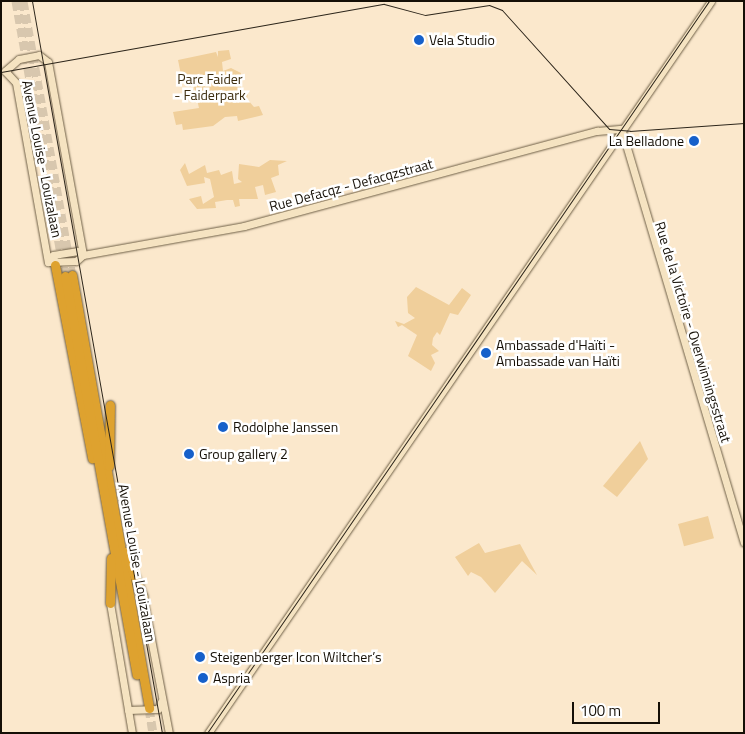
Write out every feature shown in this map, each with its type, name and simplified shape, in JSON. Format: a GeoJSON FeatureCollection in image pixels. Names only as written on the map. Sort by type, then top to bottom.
{"type":"FeatureCollection","features":[{"type":"Feature","properties":{"kind":"highway"},"geometry":{"type":"LineString","coordinates":[[51,264],[83,442],[105,481]]}},
{"type":"Feature","properties":{"kind":"highway","name":"Avenue Louise - Louizalaan"},"geometry":{"type":"LineString","coordinates":[[69,276],[146,708]]}},
{"type":"Feature","properties":{"kind":"highway"},"geometry":{"type":"LineString","coordinates":[[105,481],[110,405]]}},
{"type":"Feature","properties":{"kind":"highway"},"geometry":{"type":"LineString","coordinates":[[114,534],[143,597]]}},
{"type":"Feature","properties":{"kind":"highway"},"geometry":{"type":"LineString","coordinates":[[110,603],[114,534]]}},
{"type":"Feature","properties":{"kind":"street"},"geometry":{"type":"LineString","coordinates":[[208,733],[709,1]]}},
{"type":"Feature","properties":{"kind":"street","name":"Avenue Louise - Louizalaan"},"geometry":{"type":"LineString","coordinates":[[51,264],[14,78],[3,71],[19,59],[39,56],[48,62],[83,255]]}},
{"type":"Feature","properties":{"kind":"street","name":"Rue Defacqz - Defacqzstraat"},"geometry":{"type":"LineString","coordinates":[[51,264],[78,261],[83,255],[244,226],[595,132],[622,129]]}},
{"type":"Feature","properties":{"kind":"street","name":"Rue de la Victoire - Overwinningsstraat"},"geometry":{"type":"LineString","coordinates":[[622,129],[625,151],[744,542]]}},
{"type":"Feature","properties":{"kind":"street","name":"Avenue Louise - Louizalaan"},"geometry":{"type":"LineString","coordinates":[[143,597],[169,733]]}},
{"type":"Feature","properties":{"kind":"street"},"geometry":{"type":"LineString","coordinates":[[110,603],[132,733]]}},
{"type":"Feature","properties":{"kind":"street"},"geometry":{"type":"LineString","coordinates":[[128,710],[158,709],[162,698]]}},
{"type":"Feature","properties":{"kind":"green space","name":"Parc Faider - Faiderpark"},"geometry":{"type":"Polygon","coordinates":[[[229,50],[231,59],[222,62],[223,71],[231,68],[241,73],[241,95],[248,93],[247,99],[254,107],[259,106],[263,115],[238,121],[237,116],[225,117],[213,126],[183,130],[182,124],[176,125],[173,112],[199,108],[191,74],[181,75],[178,60],[216,52],[218,57],[218,51],[229,50]]]}},
{"type":"Feature","properties":{"kind":"green space"},"geometry":{"type":"Polygon","coordinates":[[[270,160],[287,161],[278,165],[279,175],[271,178],[276,192],[265,195],[263,185],[255,187],[258,199],[239,199],[240,206],[235,207],[233,200],[227,200],[215,202],[216,208],[197,209],[189,199],[201,196],[203,204],[214,197],[210,179],[204,177],[205,183],[187,186],[180,170],[185,163],[189,174],[205,165],[207,173],[219,170],[221,175],[232,171],[234,184],[242,182],[238,179],[239,164],[259,167],[270,160]]]}},
{"type":"Feature","properties":{"kind":"green space"},"geometry":{"type":"Polygon","coordinates":[[[416,287],[449,305],[462,288],[471,295],[458,315],[450,313],[440,335],[437,332],[433,338],[432,345],[439,351],[431,355],[435,363],[431,371],[408,356],[417,335],[402,325],[398,327],[395,321],[404,324],[415,318],[408,313],[407,297],[416,287]]]}},
{"type":"Feature","properties":{"kind":"green space"},"geometry":{"type":"Polygon","coordinates":[[[640,441],[648,459],[617,497],[603,486],[640,441]]]}},
{"type":"Feature","properties":{"kind":"green space"},"geometry":{"type":"Polygon","coordinates":[[[708,516],[714,538],[684,546],[678,524],[708,516]]]}},
{"type":"Feature","properties":{"kind":"green space"},"geometry":{"type":"Polygon","coordinates":[[[479,543],[485,553],[520,544],[537,575],[522,561],[495,593],[481,577],[471,572],[468,576],[455,557],[479,543]]]}},
{"type":"Feature","properties":{"kind":"tunnel"},"geometry":{"type":"LineString","coordinates":[[16,1],[65,276]]}},
{"type":"Feature","properties":{"kind":"tunnel"},"geometry":{"type":"LineString","coordinates":[[23,1],[72,275]]}},
{"type":"Feature","properties":{"kind":"tunnel"},"geometry":{"type":"LineString","coordinates":[[149,708],[153,733]]}},
{"type":"Feature","properties":{"kind":"tram line"},"geometry":{"type":"LineString","coordinates":[[32,1],[162,733]]}},
{"type":"Feature","properties":{"kind":"tram line"},"geometry":{"type":"LineString","coordinates":[[207,733],[709,1]]}},
{"type":"Feature","properties":{"kind":"tram line"},"geometry":{"type":"LineString","coordinates":[[1,72],[384,4],[425,15],[489,5],[502,10],[609,129],[630,131],[744,123]]}},
{"type":"Feature","properties":{"kind":"place","name":"Vela Studio"},"geometry":{"type":"Point","coordinates":[419,40]}},
{"type":"Feature","properties":{"kind":"place","name":"La Belladone"},"geometry":{"type":"Point","coordinates":[694,141]}},
{"type":"Feature","properties":{"kind":"place","name":"Ambassade d'Haïti - Ambassade van Haïti"},"geometry":{"type":"Point","coordinates":[486,353]}},
{"type":"Feature","properties":{"kind":"place","name":"Rodolphe Janssen"},"geometry":{"type":"Point","coordinates":[223,427]}},
{"type":"Feature","properties":{"kind":"place","name":"Group gallery 2"},"geometry":{"type":"Point","coordinates":[189,454]}},
{"type":"Feature","properties":{"kind":"place","name":"Steigenberger Icon Wiltcher’s"},"geometry":{"type":"Point","coordinates":[200,657]}},
{"type":"Feature","properties":{"kind":"place","name":"Aspria"},"geometry":{"type":"Point","coordinates":[203,678]}}]}
